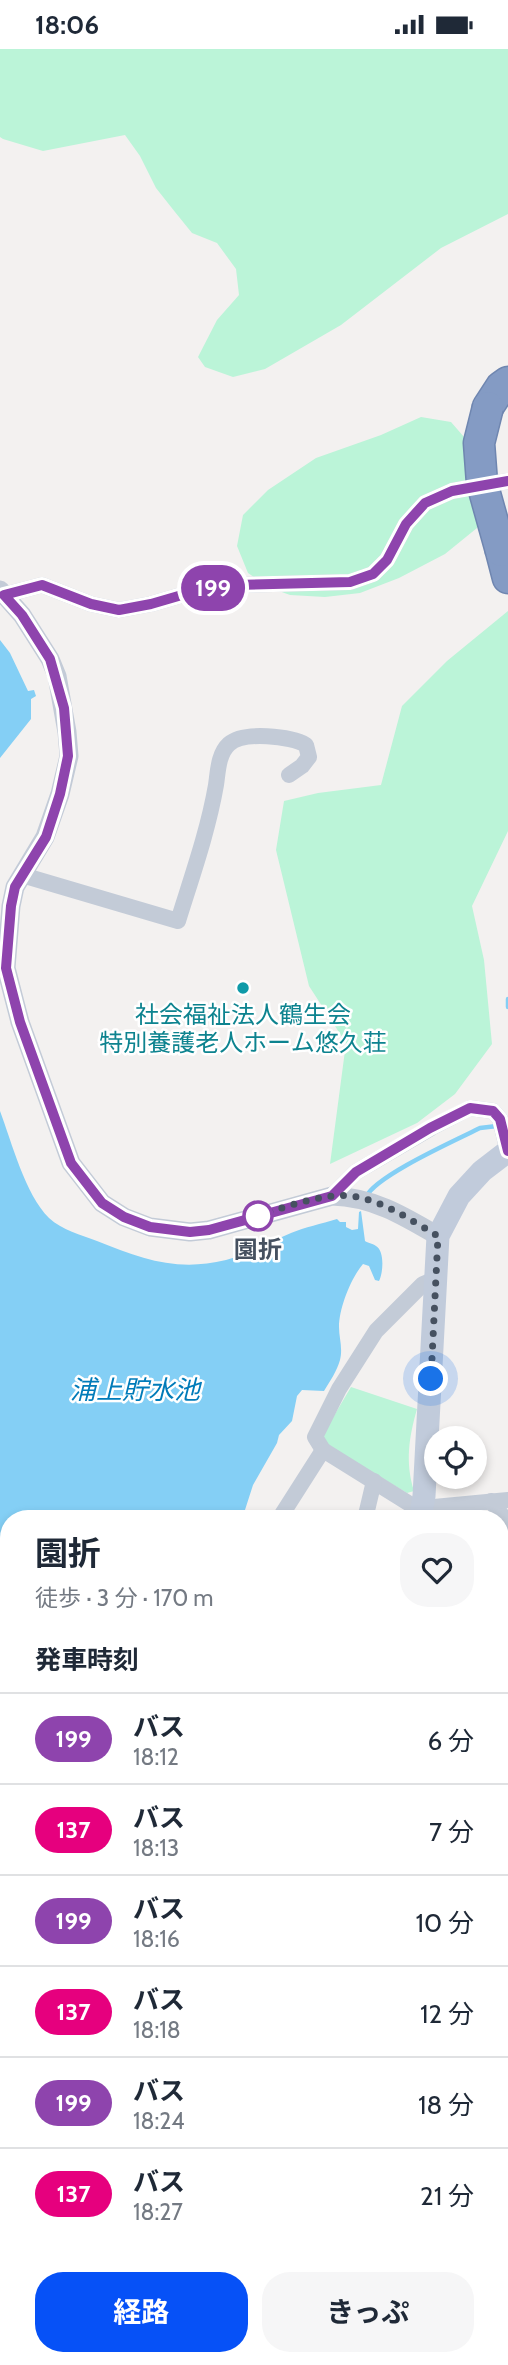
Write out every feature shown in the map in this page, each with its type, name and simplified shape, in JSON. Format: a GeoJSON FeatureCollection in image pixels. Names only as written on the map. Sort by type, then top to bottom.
{"type":"FeatureCollection","features":[{"type":"Feature","properties":{"kind":"highway"},"geometry":{"type":"LineString","coordinates":[[504,564],[482,483],[479,443],[488,407],[508,381]]}},
{"type":"Feature","properties":{"kind":"main road"},"geometry":{"type":"LineString","coordinates":[[421,1510],[438,1236],[459,1196],[482,1171],[505,1139]]}},
{"type":"Feature","properties":{"kind":"street"},"geometry":{"type":"LineString","coordinates":[[2,593],[42,585],[91,604],[119,610],[199,590],[234,585],[350,582],[373,574],[387,560],[406,524],[425,503],[452,491],[508,481]]}},
{"type":"Feature","properties":{"kind":"street"},"geometry":{"type":"LineString","coordinates":[[2,593],[22,615],[50,659],[59,687],[67,732],[68,756],[60,794],[46,837],[15,887],[6,968],[20,1022],[71,1163],[102,1203],[124,1217],[150,1227],[190,1232],[209,1230],[332,1196],[365,1199],[403,1215],[438,1236]]}},
{"type":"Feature","properties":{"kind":"street"},"geometry":{"type":"LineString","coordinates":[[22,875],[178,921],[205,836],[220,759],[228,745],[243,737],[295,739],[306,745],[309,757],[302,767],[289,775]]}},
{"type":"Feature","properties":{"kind":"street"},"geometry":{"type":"LineString","coordinates":[[332,1196],[356,1172],[470,1108],[493,1111],[505,1139]]}},
{"type":"Feature","properties":{"kind":"street"},"geometry":{"type":"LineString","coordinates":[[414,1510],[374,1481],[323,1450],[315,1437],[339,1389],[376,1331],[423,1284],[437,1278]]}},
{"type":"Feature","properties":{"kind":"street"},"geometry":{"type":"LineString","coordinates":[[285,1510],[323,1450]]}},
{"type":"Feature","properties":{"kind":"street"},"geometry":{"type":"LineString","coordinates":[[367,1510],[374,1481]]}},
{"type":"Feature","properties":{"kind":"street"},"geometry":{"type":"LineString","coordinates":[[429,1510],[434,1507],[508,1500]]}},
{"type":"Feature","properties":{"kind":"street"},"geometry":{"type":"LineString","coordinates":[[491,1501],[498,1510]]}},
{"type":"Feature","properties":{"kind":"green space"},"geometry":{"type":"Polygon","coordinates":[[[0,49],[508,49],[508,214],[441,248],[341,325],[265,369],[233,377],[205,367],[198,357],[217,320],[239,295],[236,269],[217,243],[192,233],[156,188],[140,156],[125,135],[43,151],[0,137],[0,49]]]}},
{"type":"Feature","properties":{"kind":"green space"},"geometry":{"type":"Polygon","coordinates":[[[421,417],[451,422],[471,445],[487,502],[477,528],[445,554],[399,578],[360,593],[325,597],[290,595],[268,587],[248,573],[237,546],[243,515],[268,490],[316,458],[381,435],[421,417]]]}},
{"type":"Feature","properties":{"kind":"green space"},"geometry":{"type":"Polygon","coordinates":[[[508,611],[508,831],[472,906],[484,960],[492,1044],[455,1094],[417,1123],[330,1164],[346,1043],[309,986],[276,850],[284,801],[318,793],[381,785],[402,706],[447,661],[508,611]]]}},
{"type":"Feature","properties":{"kind":"green space"},"geometry":{"type":"Polygon","coordinates":[[[351,1387],[417,1409],[409,1450],[414,1491],[407,1493],[328,1446],[322,1436],[351,1387]]]}},
{"type":"Feature","properties":{"kind":"water"},"geometry":{"type":"Polygon","coordinates":[[[0,640],[10,653],[28,691],[34,690],[36,696],[31,699],[31,719],[0,758],[0,640]]]}},
{"type":"Feature","properties":{"kind":"water","name":"浦上貯水池"},"geometry":{"type":"Polygon","coordinates":[[[0,1111],[33,1196],[49,1218],[72,1232],[145,1258],[191,1265],[226,1260],[296,1231],[337,1219],[346,1222],[346,1227],[352,1230],[358,1229],[361,1211],[365,1241],[375,1245],[381,1253],[379,1281],[375,1280],[369,1266],[363,1264],[354,1277],[341,1311],[341,1356],[337,1368],[324,1391],[302,1390],[297,1396],[292,1421],[279,1435],[253,1485],[245,1510],[0,1510],[0,1111]]]}},
{"type":"Feature","properties":{"kind":"waterway"},"geometry":{"type":"LineString","coordinates":[[508,999],[508,1007]]}},
{"type":"Feature","properties":{"kind":"waterway"},"geometry":{"type":"LineString","coordinates":[[366,1197],[372,1188],[384,1179],[417,1159],[480,1128],[497,1126]]}},
{"type":"Feature","properties":{"kind":"bus line","name":"199"},"geometry":{"type":"LineString","coordinates":[[508,481],[452,491],[425,503],[406,524],[387,560],[373,574],[350,582],[234,585],[199,590],[119,610],[91,604],[42,585],[4,595],[22,615],[43,647],[57,676],[64,708],[68,756],[60,794],[46,837],[15,887],[7,935],[6,968],[20,1022],[71,1163],[102,1203],[124,1217],[150,1227],[190,1232],[209,1230],[332,1196],[356,1172],[430,1128],[470,1108],[493,1111],[500,1119],[508,1151]]}},
{"type":"Feature","properties":{"kind":"place","name":"社会福祉法人鶴生会 特別養護老人ホーム悠久荘"},"geometry":{"type":"Point","coordinates":[243,988]}},
{"type":"Feature","properties":{"kind":"place","name":"園折"},"geometry":{"type":"Point","coordinates":[258,1216]}},
{"type":"Feature","properties":{"kind":"route"},"geometry":{"type":"LineString","coordinates":[[258,1216],[332,1196],[350,1196],[374,1202],[403,1215],[438,1236],[431,1379]]}}]}
